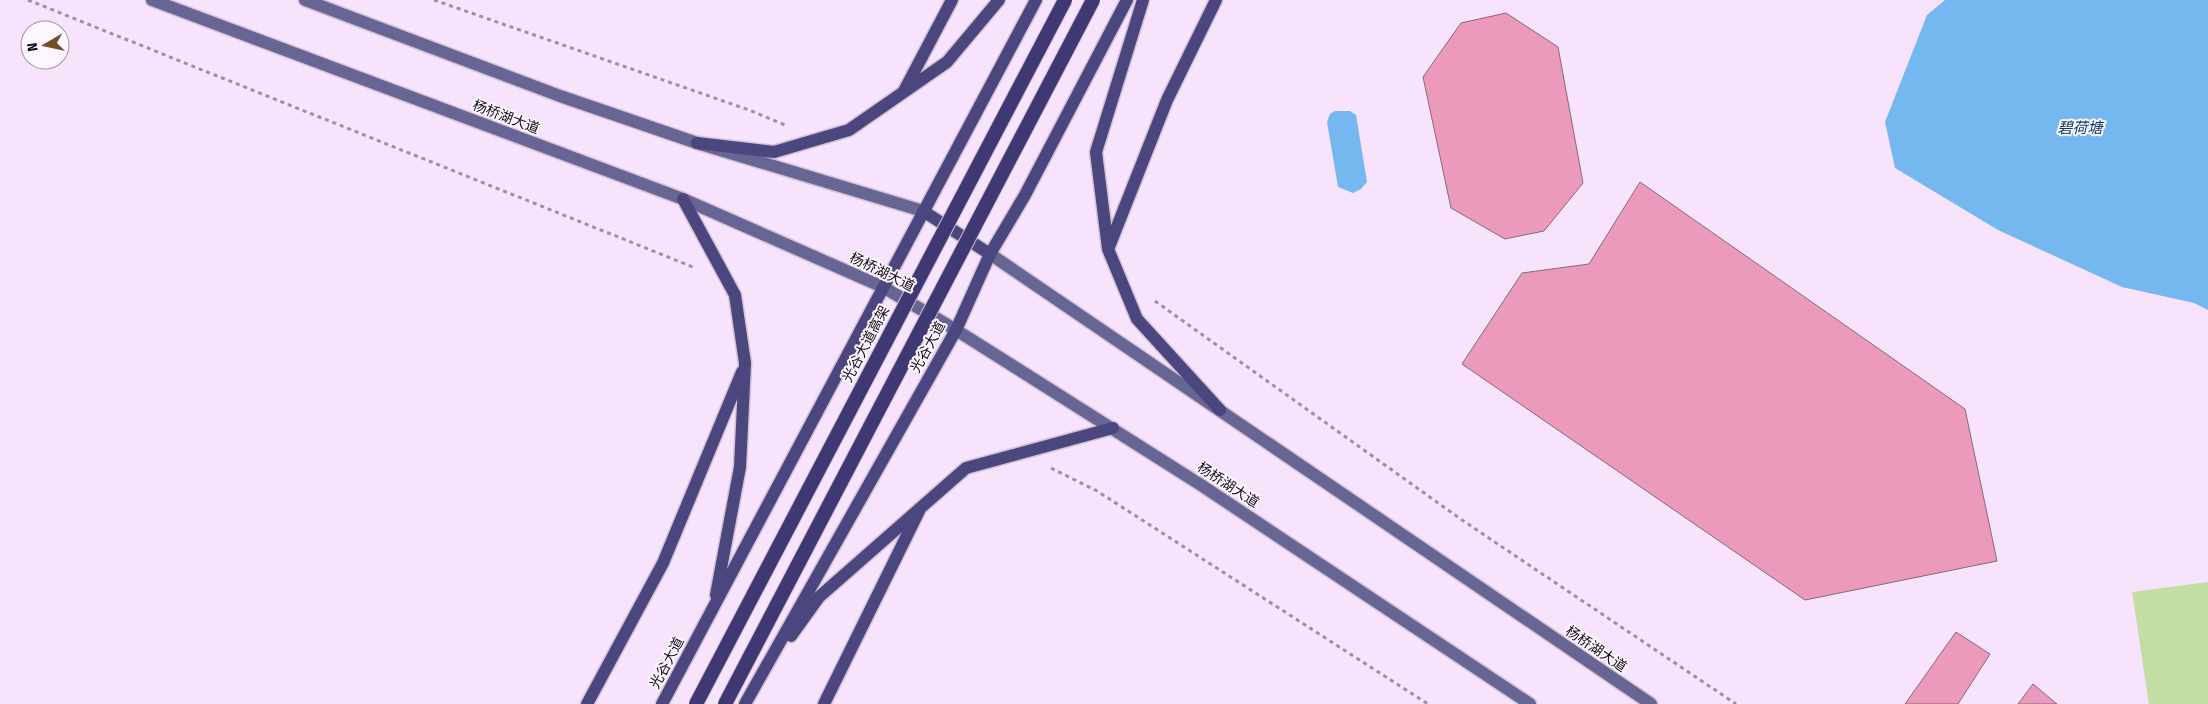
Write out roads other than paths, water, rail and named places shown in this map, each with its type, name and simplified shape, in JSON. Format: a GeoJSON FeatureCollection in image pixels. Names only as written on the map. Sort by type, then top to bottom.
{"type":"FeatureCollection","features":[{"type":"Feature","properties":{"kind":"highway","name":"光谷大道高架"},"geometry":{"type":"LineString","coordinates":[[696,704],[1065,0]]}},
{"type":"Feature","properties":{"kind":"highway"},"geometry":{"type":"LineString","coordinates":[[725,704],[1093,0]]}},
{"type":"Feature","properties":{"kind":"main road","name":"杨桥湖大道"},"geometry":{"type":"LineString","coordinates":[[152,0],[683,199],[883,287],[956,330],[1112,428],[1530,704]]}},
{"type":"Feature","properties":{"kind":"main road","name":"杨桥湖大道"},"geometry":{"type":"LineString","coordinates":[[305,0],[560,96],[697,142],[923,211],[990,254],[1651,704]]}},
{"type":"Feature","properties":{"kind":"main road"},"geometry":{"type":"LineString","coordinates":[[904,92],[952,0]]}},
{"type":"Feature","properties":{"kind":"main road"},"geometry":{"type":"LineString","coordinates":[[697,142],[774,152],[849,130],[947,62],[999,0]]}},
{"type":"Feature","properties":{"kind":"main road","name":"光谷大道"},"geometry":{"type":"LineString","coordinates":[[662,704],[1036,0]]}},
{"type":"Feature","properties":{"kind":"main road","name":"光谷大道"},"geometry":{"type":"LineString","coordinates":[[746,704],[956,330],[990,254],[1029,186],[1127,0]]}},
{"type":"Feature","properties":{"kind":"main road"},"geometry":{"type":"LineString","coordinates":[[1143,0],[1096,152],[1108,249],[1136,319],[1220,410]]}},
{"type":"Feature","properties":{"kind":"main road"},"geometry":{"type":"LineString","coordinates":[[1108,249],[1167,100],[1216,0]]}},
{"type":"Feature","properties":{"kind":"main road"},"geometry":{"type":"LineString","coordinates":[[683,199],[735,295],[746,363],[740,466],[714,608]]}},
{"type":"Feature","properties":{"kind":"main road"},"geometry":{"type":"LineString","coordinates":[[587,704],[664,563],[746,363]]}},
{"type":"Feature","properties":{"kind":"main road"},"geometry":{"type":"LineString","coordinates":[[753,689],[819,597],[966,468],[1112,428]]}},
{"type":"Feature","properties":{"kind":"main road"},"geometry":{"type":"LineString","coordinates":[[824,704],[921,506]]}},
{"type":"Feature","properties":{"kind":"water","name":"碧荷塘"},"geometry":{"type":"Polygon","coordinates":[[[1945,0],[2208,0],[2208,310],[2194,303],[2122,287],[1998,230],[1895,168],[1885,122],[1927,15],[1945,0]]]}},
{"type":"Feature","properties":{"kind":"water"},"geometry":{"type":"Polygon","coordinates":[[[1335,111],[1350,111],[1356,115],[1367,182],[1361,189],[1353,193],[1338,187],[1327,122],[1330,114],[1335,111]]]}}]}
